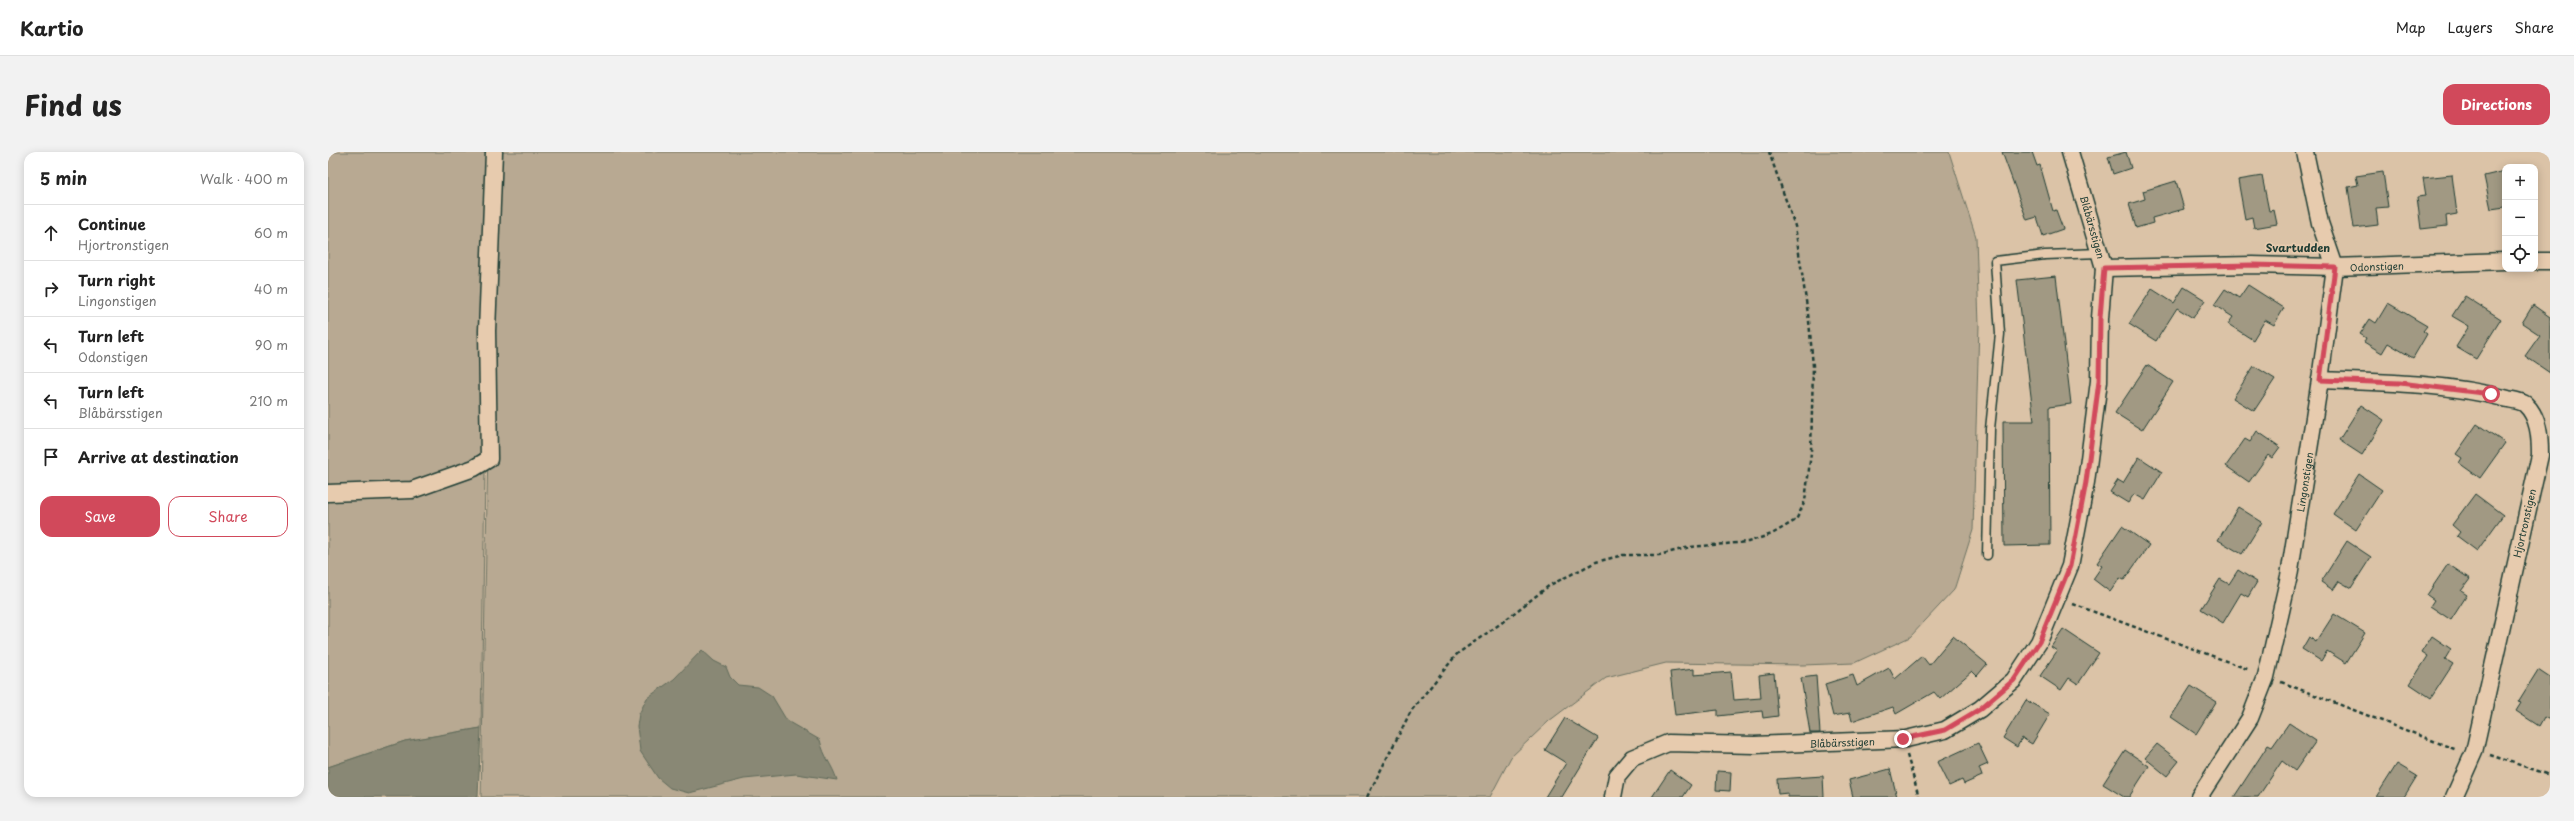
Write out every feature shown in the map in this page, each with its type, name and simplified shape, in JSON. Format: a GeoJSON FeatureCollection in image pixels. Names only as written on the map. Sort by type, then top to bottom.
{"type":"FeatureCollection","features":[{"type":"Feature","properties":{"kind":"street"},"geometry":{"type":"LineString","coordinates":[[328,493],[412,490],[474,468],[489,459],[488,331],[494,152]]}},
{"type":"Feature","properties":{"kind":"street","name":"Blåbärsstigen"},"geometry":{"type":"LineString","coordinates":[[1613,797],[1617,776],[1632,758],[1668,744],[1754,745],[1903,739],[1945,730],[1980,709],[2014,680],[2039,642],[2070,566],[2086,482],[2099,381],[2102,261],[2070,152]]}},
{"type":"Feature","properties":{"kind":"street","name":"Lingonstigen"},"geometry":{"type":"LineString","coordinates":[[2199,797],[2250,718],[2266,677],[2289,576],[2320,380],[2335,267],[2320,223],[2305,152]]}},
{"type":"Feature","properties":{"kind":"street","name":"Odonstigen"},"geometry":{"type":"LineString","coordinates":[[2102,261],[2335,267],[2502,261]]}},
{"type":"Feature","properties":{"kind":"street"},"geometry":{"type":"LineString","coordinates":[[2538,261],[2550,261]]}},
{"type":"Feature","properties":{"kind":"street","name":"Hjortronstigen"},"geometry":{"type":"LineString","coordinates":[[2320,380],[2400,383],[2491,394],[2524,403],[2536,419],[2540,455],[2474,752],[2454,797]]}},
{"type":"Feature","properties":{"kind":"lane"},"geometry":{"type":"LineString","coordinates":[[1987,555],[1990,429],[2000,334],[1996,261],[2045,255],[2102,261]]}},
{"type":"Feature","properties":{"kind":"path"},"geometry":{"type":"LineString","coordinates":[[1367,797],[1411,711],[1457,654],[1500,624],[1550,585],[1596,562],[1623,555],[1659,555],[1690,548],[1748,542],[1772,534],[1796,520],[1805,501],[1811,453],[1813,366],[1809,321],[1795,226],[1769,152]]}},
{"type":"Feature","properties":{"kind":"path"},"geometry":{"type":"LineString","coordinates":[[1903,739],[1919,797]]}},
{"type":"Feature","properties":{"kind":"path"},"geometry":{"type":"LineString","coordinates":[[2474,752],[2495,757],[2550,775]]}},
{"type":"Feature","properties":{"kind":"shaded area"},"geometry":{"type":"Polygon","coordinates":[[[328,152],[490,152],[481,728],[405,741],[328,767],[328,152]]]}},
{"type":"Feature","properties":{"kind":"shaded area"},"geometry":{"type":"Polygon","coordinates":[[[494,152],[1949,152],[1976,237],[1979,325],[1973,530],[1954,590],[1910,637],[1854,663],[1803,665],[1666,663],[1606,678],[1549,721],[1511,757],[1490,797],[481,797],[494,152]]]}},
{"type":"Feature","properties":{"kind":"shaded area"},"geometry":{"type":"Polygon","coordinates":[[[702,650],[714,661],[726,667],[730,677],[738,685],[758,687],[772,696],[787,721],[820,740],[837,780],[796,774],[744,779],[689,793],[670,788],[658,778],[640,751],[637,726],[639,714],[647,698],[674,679],[702,650]]]}},
{"type":"Feature","properties":{"kind":"shaded area"},"geometry":{"type":"Polygon","coordinates":[[[481,728],[478,797],[328,797],[328,767],[405,741],[481,728]]]}},
{"type":"Feature","properties":{"kind":"building"},"geometry":{"type":"Polygon","coordinates":[[[2002,152],[2032,152],[2037,166],[2040,165],[2053,211],[2056,210],[2063,229],[2043,236],[2037,217],[2027,220],[2002,152]]]}},
{"type":"Feature","properties":{"kind":"building"},"geometry":{"type":"Polygon","coordinates":[[[2126,152],[2131,168],[2113,174],[2108,157],[2126,152]]]}},
{"type":"Feature","properties":{"kind":"building"},"geometry":{"type":"Polygon","coordinates":[[[2383,172],[2388,207],[2376,208],[2378,225],[2354,228],[2348,187],[2358,185],[2356,176],[2383,172]]]}},
{"type":"Feature","properties":{"kind":"building"},"geometry":{"type":"Polygon","coordinates":[[[2502,172],[2502,207],[2491,209],[2484,176],[2502,172]]]}},
{"type":"Feature","properties":{"kind":"building"},"geometry":{"type":"Polygon","coordinates":[[[2452,175],[2457,214],[2446,216],[2447,226],[2421,229],[2417,197],[2426,196],[2423,178],[2452,175]]]}},
{"type":"Feature","properties":{"kind":"building"},"geometry":{"type":"Polygon","coordinates":[[[2262,176],[2269,211],[2274,210],[2277,224],[2254,228],[2252,217],[2245,219],[2238,180],[2262,176]]]}},
{"type":"Feature","properties":{"kind":"building"},"geometry":{"type":"Polygon","coordinates":[[[2176,181],[2184,209],[2152,218],[2153,223],[2136,228],[2129,204],[2145,199],[2143,191],[2176,181]]]}},
{"type":"Feature","properties":{"kind":"building"},"geometry":{"type":"Polygon","coordinates":[[[2056,276],[2071,404],[2049,407],[2050,545],[2004,546],[2003,421],[2034,421],[2017,280],[2056,276]]]}},
{"type":"Feature","properties":{"kind":"building"},"geometry":{"type":"Polygon","coordinates":[[[2248,285],[2284,308],[2274,325],[2265,320],[2253,340],[2228,324],[2233,317],[2214,305],[2225,289],[2239,298],[2248,285]]]}},
{"type":"Feature","properties":{"kind":"building"},"geometry":{"type":"Polygon","coordinates":[[[2184,287],[2205,300],[2193,318],[2177,308],[2156,341],[2129,324],[2152,289],[2174,303],[2184,287]]]}},
{"type":"Feature","properties":{"kind":"building"},"geometry":{"type":"Polygon","coordinates":[[[2465,296],[2501,319],[2476,359],[2456,347],[2469,326],[2452,316],[2465,296]]]}},
{"type":"Feature","properties":{"kind":"building"},"geometry":{"type":"Polygon","coordinates":[[[2388,303],[2427,326],[2423,331],[2427,334],[2413,358],[2388,343],[2382,353],[2364,342],[2366,338],[2360,334],[2370,319],[2376,323],[2388,303]]]}},
{"type":"Feature","properties":{"kind":"building"},"geometry":{"type":"Polygon","coordinates":[[[2533,305],[2550,317],[2550,373],[2525,356],[2540,335],[2522,323],[2533,305]]]}},
{"type":"Feature","properties":{"kind":"building"},"geometry":{"type":"Polygon","coordinates":[[[2147,365],[2173,382],[2142,430],[2115,413],[2147,365]]]}},
{"type":"Feature","properties":{"kind":"building"},"geometry":{"type":"Polygon","coordinates":[[[2254,366],[2275,379],[2254,411],[2233,398],[2254,366]]]}},
{"type":"Feature","properties":{"kind":"building"},"geometry":{"type":"Polygon","coordinates":[[[2361,405],[2384,420],[2362,455],[2339,440],[2361,405]]]}},
{"type":"Feature","properties":{"kind":"building"},"geometry":{"type":"Polygon","coordinates":[[[2477,424],[2505,443],[2480,478],[2459,463],[2462,458],[2456,454],[2477,424]]]}},
{"type":"Feature","properties":{"kind":"building"},"geometry":{"type":"Polygon","coordinates":[[[2257,431],[2280,447],[2272,458],[2268,455],[2249,482],[2226,466],[2245,439],[2250,442],[2257,431]]]}},
{"type":"Feature","properties":{"kind":"building"},"geometry":{"type":"Polygon","coordinates":[[[2139,457],[2162,472],[2145,500],[2134,494],[2128,503],[2110,492],[2118,480],[2123,483],[2139,457]]]}},
{"type":"Feature","properties":{"kind":"building"},"geometry":{"type":"Polygon","coordinates":[[[2359,474],[2382,490],[2356,530],[2333,514],[2359,474]]]}},
{"type":"Feature","properties":{"kind":"building"},"geometry":{"type":"Polygon","coordinates":[[[2475,494],[2503,515],[2477,551],[2457,536],[2460,532],[2452,525],[2475,494]]]}},
{"type":"Feature","properties":{"kind":"building"},"geometry":{"type":"Polygon","coordinates":[[[2238,507],[2262,522],[2242,554],[2218,540],[2238,507]]]}},
{"type":"Feature","properties":{"kind":"building"},"geometry":{"type":"Polygon","coordinates":[[[2122,526],[2149,545],[2124,580],[2120,578],[2110,592],[2093,579],[2102,566],[2097,563],[2122,526]]]}},
{"type":"Feature","properties":{"kind":"building"},"geometry":{"type":"Polygon","coordinates":[[[2347,541],[2371,557],[2351,588],[2339,581],[2333,590],[2321,582],[2347,541]]]}},
{"type":"Feature","properties":{"kind":"building"},"geometry":{"type":"Polygon","coordinates":[[[2448,564],[2470,579],[2461,591],[2467,595],[2451,620],[2430,606],[2434,600],[2427,595],[2448,564]]]}},
{"type":"Feature","properties":{"kind":"building"},"geometry":{"type":"Polygon","coordinates":[[[2238,570],[2257,582],[2248,597],[2241,593],[2223,623],[2201,609],[2220,579],[2229,584],[2238,570]]]}},
{"type":"Feature","properties":{"kind":"building"},"geometry":{"type":"Polygon","coordinates":[[[2334,614],[2365,633],[2346,663],[2327,651],[2321,661],[2302,649],[2309,637],[2316,642],[2334,614]]]}},
{"type":"Feature","properties":{"kind":"building"},"geometry":{"type":"Polygon","coordinates":[[[2063,629],[2099,653],[2078,684],[2069,678],[2061,690],[2040,676],[2057,651],[2051,647],[2063,629]]]}},
{"type":"Feature","properties":{"kind":"building"},"geometry":{"type":"Polygon","coordinates":[[[1953,636],[1987,664],[1977,676],[1972,671],[1940,699],[1934,692],[1896,714],[1893,707],[1852,721],[1850,713],[1833,716],[1825,684],[1853,675],[1857,686],[1889,668],[1895,679],[1922,656],[1929,665],[1953,636]]]}},
{"type":"Feature","properties":{"kind":"building"},"geometry":{"type":"Polygon","coordinates":[[[2432,636],[2451,649],[2445,659],[2453,664],[2431,698],[2410,684],[2428,656],[2422,652],[2432,636]]]}},
{"type":"Feature","properties":{"kind":"building"},"geometry":{"type":"Polygon","coordinates":[[[1694,669],[1694,675],[1731,672],[1734,700],[1761,698],[1759,675],[1774,673],[1778,716],[1763,718],[1762,711],[1718,716],[1718,710],[1675,715],[1670,672],[1694,669]]]}},
{"type":"Feature","properties":{"kind":"building"},"geometry":{"type":"Polygon","coordinates":[[[2538,670],[2550,678],[2550,720],[2544,717],[2539,726],[2516,711],[2521,703],[2518,702],[2538,670]]]}},
{"type":"Feature","properties":{"kind":"building"},"geometry":{"type":"Polygon","coordinates":[[[1816,676],[1820,733],[1810,733],[1801,678],[1816,676]]]}},
{"type":"Feature","properties":{"kind":"building"},"geometry":{"type":"Polygon","coordinates":[[[2191,686],[2216,702],[2196,734],[2171,717],[2191,686]]]}},
{"type":"Feature","properties":{"kind":"building"},"geometry":{"type":"Polygon","coordinates":[[[2026,700],[2050,714],[2032,744],[2022,738],[2017,747],[2003,738],[2026,700]]]}},
{"type":"Feature","properties":{"kind":"building"},"geometry":{"type":"Polygon","coordinates":[[[1565,718],[1598,738],[1562,797],[1545,797],[1566,763],[1545,750],[1565,718]]]}},
{"type":"Feature","properties":{"kind":"building"},"geometry":{"type":"Polygon","coordinates":[[[2289,723],[2316,741],[2295,771],[2282,761],[2258,797],[2234,797],[2268,745],[2272,747],[2289,723]]]}},
{"type":"Feature","properties":{"kind":"building"},"geometry":{"type":"Polygon","coordinates":[[[1978,743],[1988,764],[1979,768],[1982,776],[1964,784],[1962,780],[1949,786],[1937,762],[1978,743]]]}},
{"type":"Feature","properties":{"kind":"building"},"geometry":{"type":"Polygon","coordinates":[[[2157,744],[2179,761],[2167,776],[2145,758],[2157,744]]]}},
{"type":"Feature","properties":{"kind":"building"},"geometry":{"type":"Polygon","coordinates":[[[2125,750],[2149,766],[2129,797],[2124,797],[2103,784],[2125,750]]]}},
{"type":"Feature","properties":{"kind":"building"},"geometry":{"type":"Polygon","coordinates":[[[2397,764],[2417,776],[2404,797],[2376,797],[2397,764]]]}},
{"type":"Feature","properties":{"kind":"building"},"geometry":{"type":"Polygon","coordinates":[[[1890,769],[1897,797],[1853,797],[1849,780],[1890,769]]]}},
{"type":"Feature","properties":{"kind":"building"},"geometry":{"type":"Polygon","coordinates":[[[1670,770],[1691,785],[1683,797],[1652,797],[1670,770]]]}},
{"type":"Feature","properties":{"kind":"building"},"geometry":{"type":"Polygon","coordinates":[[[1717,771],[1731,772],[1730,791],[1716,790],[1717,771]]]}},
{"type":"Feature","properties":{"kind":"building"},"geometry":{"type":"Polygon","coordinates":[[[1823,776],[1824,797],[1788,797],[1788,793],[1778,794],[1777,779],[1823,776]]]}},
{"type":"Feature","properties":{"kind":"district","name":"Svartudden"},"geometry":{"type":"Point","coordinates":[2298,247]}},
{"type":"Feature","properties":{"kind":"route"},"geometry":{"type":"LineString","coordinates":[[1903,739],[1945,730],[1980,709],[2014,680],[2039,642],[2070,566],[2086,482],[2099,381],[2100,318],[2104,268],[2252,265],[2335,267],[2320,380],[2400,383],[2491,394]]}}]}
